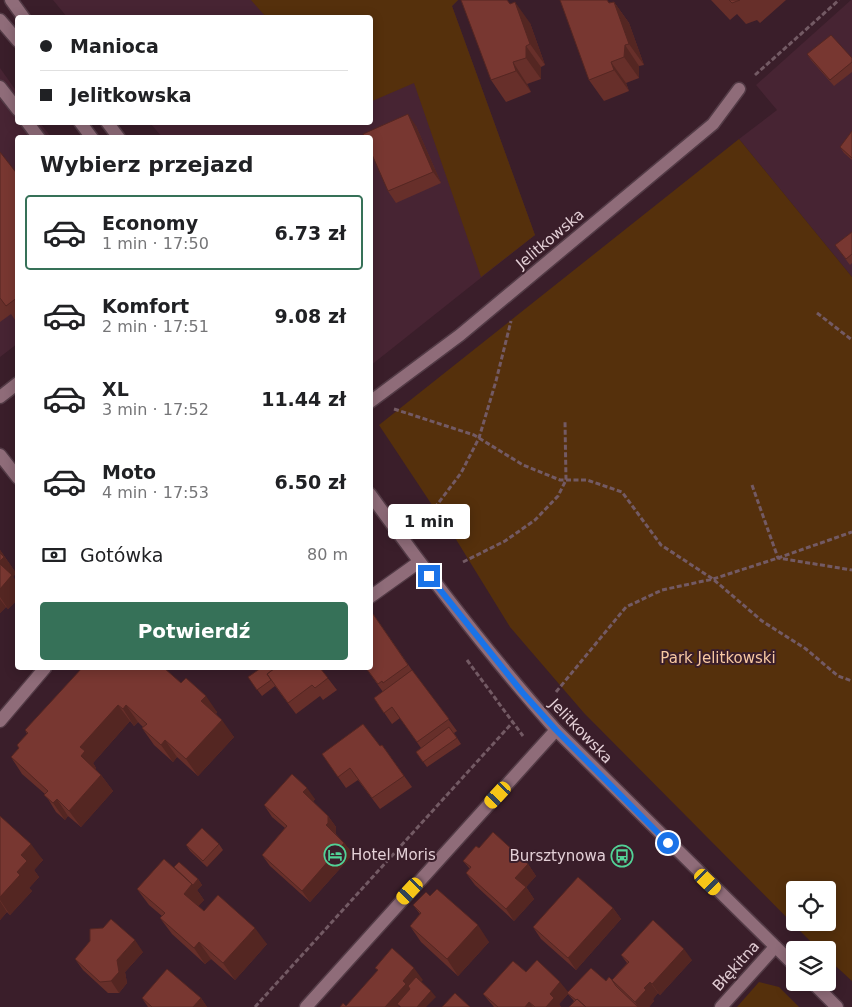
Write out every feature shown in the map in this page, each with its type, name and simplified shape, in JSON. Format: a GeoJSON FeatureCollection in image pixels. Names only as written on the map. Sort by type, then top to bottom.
{"type":"FeatureCollection","features":[{"type":"Feature","properties":{"kind":"street"},"geometry":{"type":"LineString","coordinates":[[11,0],[22,15]]}},
{"type":"Feature","properties":{"kind":"street"},"geometry":{"type":"LineString","coordinates":[[0,20],[15,38]]}},
{"type":"Feature","properties":{"kind":"street"},"geometry":{"type":"LineString","coordinates":[[0,87],[15,106]]}},
{"type":"Feature","properties":{"kind":"street","name":"Jelitkowska"},"geometry":{"type":"LineString","coordinates":[[373,400],[460,335],[713,124],[739,89]]}},
{"type":"Feature","properties":{"kind":"street"},"geometry":{"type":"LineString","coordinates":[[0,397],[15,385]]}},
{"type":"Feature","properties":{"kind":"street"},"geometry":{"type":"LineString","coordinates":[[0,454],[15,474]]}},
{"type":"Feature","properties":{"kind":"street","name":"Jelitkowska"},"geometry":{"type":"LineString","coordinates":[[373,498],[466,623],[522,692],[556,730],[786,957]]}},
{"type":"Feature","properties":{"kind":"street"},"geometry":{"type":"LineString","coordinates":[[373,595],[419,562]]}},
{"type":"Feature","properties":{"kind":"street"},"geometry":{"type":"LineString","coordinates":[[0,721],[43,670]]}},
{"type":"Feature","properties":{"kind":"street"},"geometry":{"type":"LineString","coordinates":[[306,1007],[556,730]]}},
{"type":"Feature","properties":{"kind":"street","name":"Błękitna"},"geometry":{"type":"LineString","coordinates":[[721,1007],[775,947]]}},
{"type":"Feature","properties":{"kind":"street"},"geometry":{"type":"LineString","coordinates":[[821,991],[837,1007]]}},
{"type":"Feature","properties":{"kind":"path"},"geometry":{"type":"LineString","coordinates":[[739,89],[839,0]]}},
{"type":"Feature","properties":{"kind":"path"},"geometry":{"type":"LineString","coordinates":[[430,514],[461,473],[479,438],[514,311],[517,288]]}},
{"type":"Feature","properties":{"kind":"path"},"geometry":{"type":"LineString","coordinates":[[817,313],[852,340]]}},
{"type":"Feature","properties":{"kind":"path"},"geometry":{"type":"LineString","coordinates":[[389,408],[479,438],[523,465],[560,480],[587,480],[622,492],[661,544],[713,579],[762,621],[806,649],[838,676],[852,681]]}},
{"type":"Feature","properties":{"kind":"path"},"geometry":{"type":"LineString","coordinates":[[463,562],[505,541],[534,520],[558,496],[566,480],[565,421]]}},
{"type":"Feature","properties":{"kind":"path"},"geometry":{"type":"LineString","coordinates":[[752,485],[778,558]]}},
{"type":"Feature","properties":{"kind":"path"},"geometry":{"type":"LineString","coordinates":[[556,692],[626,607],[662,590],[713,579],[852,532]]}},
{"type":"Feature","properties":{"kind":"path"},"geometry":{"type":"LineString","coordinates":[[778,558],[852,570]]}},
{"type":"Feature","properties":{"kind":"path"},"geometry":{"type":"LineString","coordinates":[[255,1007],[513,722]]}},
{"type":"Feature","properties":{"kind":"shaded area"},"geometry":{"type":"Polygon","coordinates":[[[53,0],[458,0],[452,6],[535,235],[373,364],[373,135],[160,135],[152,125],[373,125],[373,15],[65,15],[53,0]]]}},
{"type":"Feature","properties":{"kind":"shaded area"},"geometry":{"type":"Polygon","coordinates":[[[851,0],[852,277],[739,139],[777,110],[756,85],[851,0]]]}},
{"type":"Feature","properties":{"kind":"shaded area"},"geometry":{"type":"Polygon","coordinates":[[[0,68],[15,89],[15,125],[42,125],[49,135],[15,135],[15,346],[0,357],[0,68]]]}},
{"type":"Feature","properties":{"kind":"green space"},"geometry":{"type":"Polygon","coordinates":[[[251,0],[458,0],[452,6],[535,235],[481,277],[414,83],[373,101],[373,15],[264,15],[251,0]]]}},
{"type":"Feature","properties":{"kind":"green space","name":"Park Jelitkowski"},"geometry":{"type":"Polygon","coordinates":[[[739,139],[852,277],[852,981],[836,966],[836,941],[810,941],[800,931],[836,931],[836,881],[786,881],[786,917],[584,713],[510,627],[449,528],[454,526],[441,508],[436,511],[379,425],[739,139]]]}},
{"type":"Feature","properties":{"kind":"green space"},"geometry":{"type":"Polygon","coordinates":[[[759,982],[779,987],[799,1007],[737,1007],[759,982]]]}},
{"type":"Feature","properties":{"kind":"building"},"geometry":{"type":"Polygon","coordinates":[[[461,0],[507,0],[510,4],[515,2],[530,44],[526,46],[526,58],[513,62],[516,71],[491,80],[461,0]]]}},
{"type":"Feature","properties":{"kind":"building"},"geometry":{"type":"Polygon","coordinates":[[[560,0],[607,0],[609,3],[614,2],[629,44],[625,45],[624,57],[611,62],[614,70],[589,80],[560,0]]]}},
{"type":"Feature","properties":{"kind":"building"},"geometry":{"type":"Polygon","coordinates":[[[729,0],[740,0],[732,3],[729,0]]]}},
{"type":"Feature","properties":{"kind":"building"},"geometry":{"type":"Polygon","coordinates":[[[831,35],[852,58],[852,62],[830,80],[807,54],[831,35]]]}},
{"type":"Feature","properties":{"kind":"building"},"geometry":{"type":"Polygon","coordinates":[[[408,114],[433,172],[388,191],[373,157],[373,135],[363,134],[408,114]]]}},
{"type":"Feature","properties":{"kind":"building"},"geometry":{"type":"Polygon","coordinates":[[[852,131],[852,158],[840,147],[852,131]]]}},
{"type":"Feature","properties":{"kind":"building"},"geometry":{"type":"Polygon","coordinates":[[[0,152],[15,171],[15,299],[6,306],[0,298],[0,152]]]}},
{"type":"Feature","properties":{"kind":"building"},"geometry":{"type":"Polygon","coordinates":[[[852,232],[852,254],[846,259],[835,245],[852,232]]]}},
{"type":"Feature","properties":{"kind":"building"},"geometry":{"type":"Polygon","coordinates":[[[0,553],[4,557],[0,561],[0,553]]]}},
{"type":"Feature","properties":{"kind":"building"},"geometry":{"type":"Polygon","coordinates":[[[0,564],[12,575],[0,589],[0,564]]]}},
{"type":"Feature","properties":{"kind":"building"},"geometry":{"type":"Polygon","coordinates":[[[373,614],[408,665],[383,683],[382,681],[378,684],[368,670],[373,670],[373,614]]]}},
{"type":"Feature","properties":{"kind":"building"},"geometry":{"type":"Polygon","coordinates":[[[80,670],[166,670],[181,683],[186,678],[206,696],[201,701],[222,720],[186,759],[165,740],[161,745],[142,728],[147,724],[126,705],[123,709],[118,705],[80,747],[85,751],[81,756],[101,775],[69,811],[57,799],[53,803],[44,795],[48,791],[11,757],[19,748],[17,745],[28,733],[25,730],[80,670]]]}},
{"type":"Feature","properties":{"kind":"building"},"geometry":{"type":"Polygon","coordinates":[[[258,670],[272,670],[267,674],[271,680],[257,690],[248,677],[258,670]]]}},
{"type":"Feature","properties":{"kind":"building"},"geometry":{"type":"Polygon","coordinates":[[[272,670],[322,670],[328,678],[315,688],[312,685],[288,703],[267,674],[272,670]]]}},
{"type":"Feature","properties":{"kind":"building"},"geometry":{"type":"Polygon","coordinates":[[[412,670],[449,719],[417,742],[392,707],[384,713],[374,698],[412,670]]]}},
{"type":"Feature","properties":{"kind":"building"},"geometry":{"type":"Polygon","coordinates":[[[363,724],[380,746],[382,745],[404,776],[372,798],[350,768],[338,777],[322,754],[363,724]]]}},
{"type":"Feature","properties":{"kind":"building"},"geometry":{"type":"Polygon","coordinates":[[[449,727],[457,738],[423,762],[416,752],[449,727]]]}},
{"type":"Feature","properties":{"kind":"building"},"geometry":{"type":"Polygon","coordinates":[[[292,774],[307,788],[303,792],[328,816],[328,823],[326,825],[344,843],[302,891],[262,855],[287,826],[264,805],[292,774]]]}},
{"type":"Feature","properties":{"kind":"building"},"geometry":{"type":"Polygon","coordinates":[[[0,816],[31,844],[21,855],[27,861],[17,872],[20,875],[0,897],[0,816]]]}},
{"type":"Feature","properties":{"kind":"building"},"geometry":{"type":"Polygon","coordinates":[[[202,828],[219,844],[203,861],[186,845],[202,828]]]}},
{"type":"Feature","properties":{"kind":"building"},"geometry":{"type":"Polygon","coordinates":[[[493,832],[528,864],[515,878],[526,887],[506,909],[466,873],[471,867],[463,861],[476,846],[479,848],[493,832]]]}},
{"type":"Feature","properties":{"kind":"building"},"geometry":{"type":"Polygon","coordinates":[[[164,859],[192,884],[184,894],[204,911],[218,895],[255,928],[223,963],[199,942],[194,948],[160,918],[165,913],[137,889],[164,859]]]}},
{"type":"Feature","properties":{"kind":"building"},"geometry":{"type":"Polygon","coordinates":[[[179,862],[198,879],[193,885],[174,867],[179,862]]]}},
{"type":"Feature","properties":{"kind":"building"},"geometry":{"type":"Polygon","coordinates":[[[578,877],[613,908],[568,958],[533,927],[578,877]]]}},
{"type":"Feature","properties":{"kind":"building"},"geometry":{"type":"Polygon","coordinates":[[[437,889],[478,925],[447,959],[410,926],[421,913],[413,905],[426,892],[430,896],[437,889]]]}},
{"type":"Feature","properties":{"kind":"building"},"geometry":{"type":"Polygon","coordinates":[[[111,919],[135,940],[117,960],[119,972],[111,981],[100,982],[75,959],[90,941],[90,929],[103,928],[111,919]]]}},
{"type":"Feature","properties":{"kind":"building"},"geometry":{"type":"Polygon","coordinates":[[[653,920],[684,949],[652,984],[650,982],[644,988],[646,990],[635,1002],[612,980],[629,962],[621,955],[653,920]]]}},
{"type":"Feature","properties":{"kind":"building"},"geometry":{"type":"Polygon","coordinates":[[[392,948],[414,968],[403,981],[406,984],[385,1007],[340,1007],[343,1003],[346,1006],[378,970],[375,968],[392,948]]]}},
{"type":"Feature","properties":{"kind":"building"},"geometry":{"type":"Polygon","coordinates":[[[537,960],[560,982],[550,994],[554,998],[546,1007],[535,1007],[529,1002],[525,1007],[498,1007],[483,994],[513,961],[526,972],[537,960]]]}},
{"type":"Feature","properties":{"kind":"building"},"geometry":{"type":"Polygon","coordinates":[[[591,968],[606,981],[609,977],[638,1007],[586,1007],[567,993],[591,968]]]}},
{"type":"Feature","properties":{"kind":"building"},"geometry":{"type":"Polygon","coordinates":[[[167,969],[201,998],[193,1007],[152,1007],[142,998],[167,969]]]}},
{"type":"Feature","properties":{"kind":"building"},"geometry":{"type":"Polygon","coordinates":[[[416,977],[431,991],[417,1007],[401,1007],[397,1004],[410,989],[408,986],[416,977]]]}},
{"type":"Feature","properties":{"kind":"building"},"geometry":{"type":"Polygon","coordinates":[[[455,993],[470,1007],[442,1007],[455,993]]]}},
{"type":"Feature","properties":{"kind":"building"},"geometry":{"type":"Polygon","coordinates":[[[577,999],[586,1007],[569,1007],[577,999]]]}},
{"type":"Feature","properties":{"kind":"place","name":"Hotel Moris"},"geometry":{"type":"Point","coordinates":[335,855]}},
{"type":"Feature","properties":{"kind":"place","name":"Bursztynowa"},"geometry":{"type":"Point","coordinates":[622,856]}},
{"type":"Feature","properties":{"kind":"route"},"geometry":{"type":"LineString","coordinates":[[429,576],[522,692],[556,730],[668,843]]}}]}
